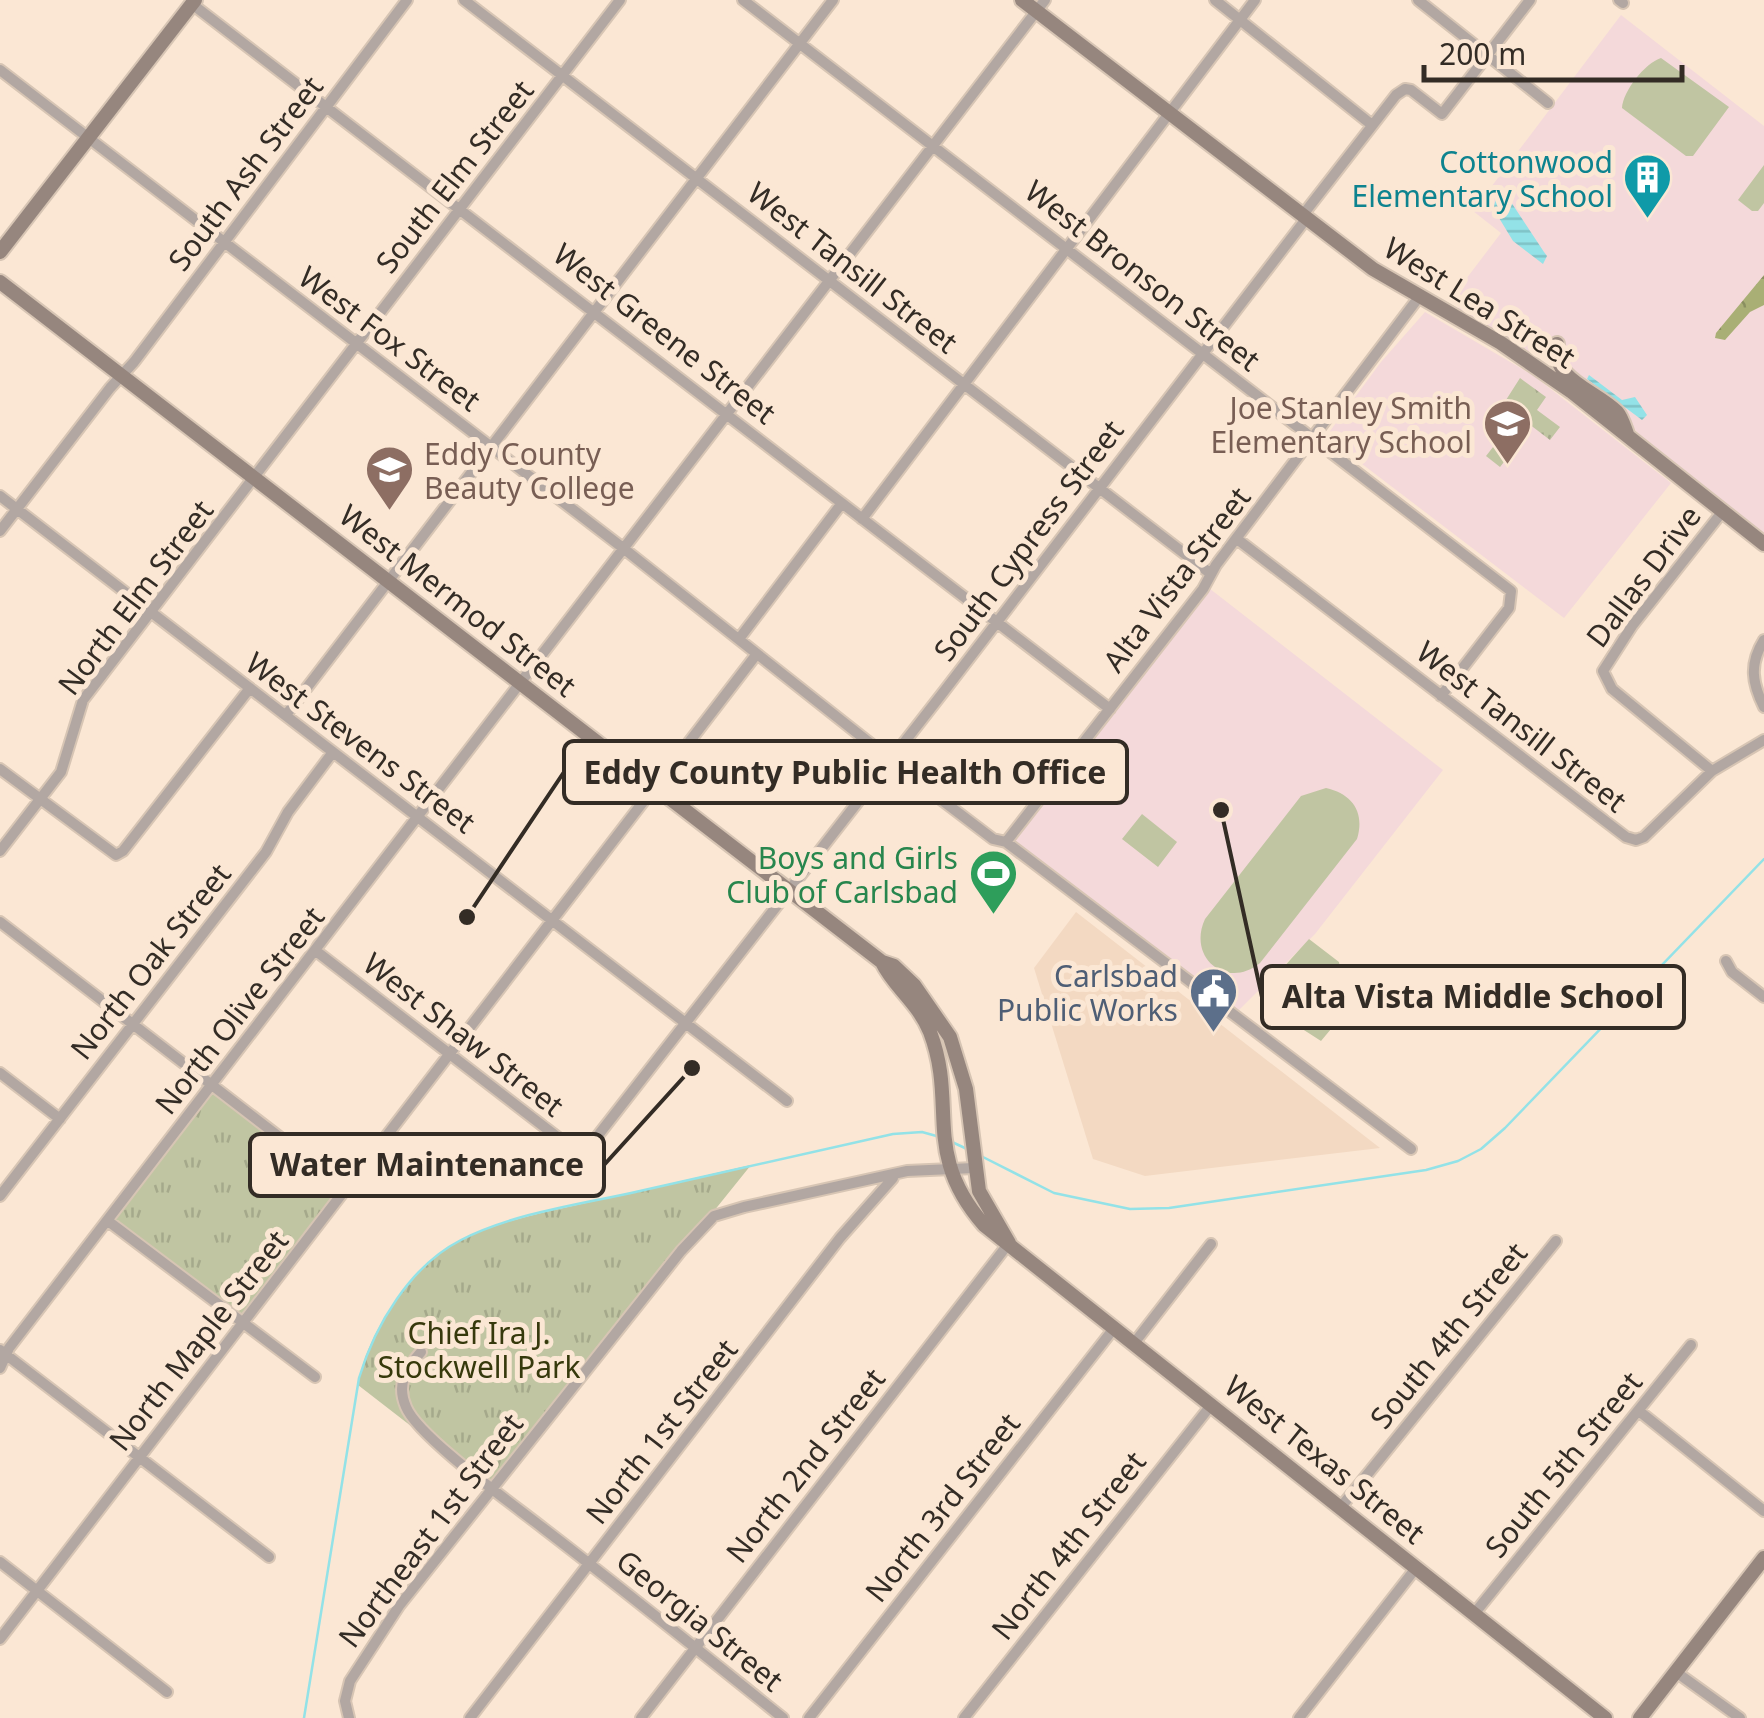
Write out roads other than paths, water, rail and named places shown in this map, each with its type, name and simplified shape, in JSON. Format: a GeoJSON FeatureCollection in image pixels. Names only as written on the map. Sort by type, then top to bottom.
{"type":"FeatureCollection","features":[{"type":"Feature","properties":{"kind":"street","name":"South Ash Street"},"geometry":{"type":"LineString","coordinates":[[0,531],[408,0]]}},
{"type":"Feature","properties":{"kind":"street","name":"West Tansill Street"},"geometry":{"type":"LineString","coordinates":[[464,0],[1211,574]]}},
{"type":"Feature","properties":{"kind":"street","name":"South Elm Street"},"geometry":{"type":"LineString","coordinates":[[255,478],[620,0]]}},
{"type":"Feature","properties":{"kind":"street","name":"West Bronson Street"},"geometry":{"type":"LineString","coordinates":[[742,0],[1511,591],[1509,608],[1442,696]]}},
{"type":"Feature","properties":{"kind":"street"},"geometry":{"type":"LineString","coordinates":[[286,715],[833,0]]}},
{"type":"Feature","properties":{"kind":"street","name":"West Lea Street"},"geometry":{"type":"LineString","coordinates":[[1022,0],[1041,6],[1169,114],[1373,269],[1532,363],[1764,544]]}},
{"type":"Feature","properties":{"kind":"street"},"geometry":{"type":"LineString","coordinates":[[1215,0],[1372,125]]}},
{"type":"Feature","properties":{"kind":"street"},"geometry":{"type":"LineString","coordinates":[[862,518],[1255,0]]}},
{"type":"Feature","properties":{"kind":"street"},"geometry":{"type":"LineString","coordinates":[[1418,0],[1548,103]]}},
{"type":"Feature","properties":{"kind":"street","name":"South Cypress Street"},"geometry":{"type":"LineString","coordinates":[[582,1156],[997,622],[1396,95],[1405,89],[1442,114],[1530,0]]}},
{"type":"Feature","properties":{"kind":"street","name":"West Greene Street"},"geometry":{"type":"LineString","coordinates":[[191,1],[1110,708]]}},
{"type":"Feature","properties":{"kind":"street"},"geometry":{"type":"LineString","coordinates":[[0,252],[191,1]]}},
{"type":"Feature","properties":{"kind":"street","name":"North Olive Street"},"geometry":{"type":"LineString","coordinates":[[0,1368],[3,1352],[316,952],[1041,6]]}},
{"type":"Feature","properties":{"kind":"street","name":"West Fox Street"},"geometry":{"type":"LineString","coordinates":[[0,70],[624,548],[889,759],[994,839],[1006,842],[1411,1150]]}},
{"type":"Feature","properties":{"kind":"street","name":"West Mermod Street"},"geometry":{"type":"LineString","coordinates":[[0,282],[882,962]]}},
{"type":"Feature","properties":{"kind":"street","name":"Alta Vista Street"},"geometry":{"type":"LineString","coordinates":[[1006,842],[1419,297]]}},
{"type":"Feature","properties":{"kind":"street"},"geometry":{"type":"LineString","coordinates":[[1556,344],[1560,368],[1620,414],[1627,435]]}},
{"type":"Feature","properties":{"kind":"street","name":"North Elm Street"},"geometry":{"type":"LineString","coordinates":[[0,851],[61,772],[83,700],[255,478]]}},
{"type":"Feature","properties":{"kind":"street","name":"West Stevens Street"},"geometry":{"type":"LineString","coordinates":[[0,496],[787,1101]]}},
{"type":"Feature","properties":{"kind":"street"},"geometry":{"type":"LineString","coordinates":[[739,640],[842,504]]}},
{"type":"Feature","properties":{"kind":"street","name":"Dallas Drive"},"geometry":{"type":"LineString","coordinates":[[1712,771],[1612,689],[1603,671],[1632,626],[1723,511]]}},
{"type":"Feature","properties":{"kind":"street","name":"West Tansill Street"},"geometry":{"type":"LineString","coordinates":[[1236,538],[1610,826],[1636,840],[1712,771]]}},
{"type":"Feature","properties":{"kind":"street"},"geometry":{"type":"LineString","coordinates":[[1764,640],[1753,676],[1764,707]]}},
{"type":"Feature","properties":{"kind":"street","name":"North Maple Street"},"geometry":{"type":"LineString","coordinates":[[0,1639],[756,656]]}},
{"type":"Feature","properties":{"kind":"street"},"geometry":{"type":"LineString","coordinates":[[0,769],[116,855],[250,688]]}},
{"type":"Feature","properties":{"kind":"street"},"geometry":{"type":"LineString","coordinates":[[1712,771],[1764,740]]}},
{"type":"Feature","properties":{"kind":"street","name":"North Oak Street"},"geometry":{"type":"LineString","coordinates":[[0,1196],[276,838],[288,812],[333,752]]}},
{"type":"Feature","properties":{"kind":"street"},"geometry":{"type":"LineString","coordinates":[[0,922],[347,1189]]}},
{"type":"Feature","properties":{"kind":"street","name":"West Shaw Street"},"geometry":{"type":"LineString","coordinates":[[316,952],[582,1156]]}},
{"type":"Feature","properties":{"kind":"street"},"geometry":{"type":"LineString","coordinates":[[1726,961],[1732,972],[1764,997]]}},
{"type":"Feature","properties":{"kind":"street","name":"West Texas Street"},"geometry":{"type":"LineString","coordinates":[[882,962],[930,1032],[938,1065],[948,1164],[978,1218],[1000,1240],[1009,1243],[1135,1342],[1606,1718]]}},
{"type":"Feature","properties":{"kind":"street","name":"West Texas Street"},"geometry":{"type":"LineString","coordinates":[[882,962],[894,966],[914,985],[950,1037],[966,1089],[981,1198],[1009,1243]]}},
{"type":"Feature","properties":{"kind":"street"},"geometry":{"type":"LineString","coordinates":[[0,1073],[60,1119]]}},
{"type":"Feature","properties":{"kind":"street","name":"Northeast 1st Street"},"geometry":{"type":"LineString","coordinates":[[348,1718],[346,1691],[359,1664],[399,1606],[711,1218],[744,1207],[948,1164],[974,1168]]}},
{"type":"Feature","properties":{"kind":"street","name":"North 1st Street"},"geometry":{"type":"LineString","coordinates":[[470,1718],[840,1238],[893,1177]]}},
{"type":"Feature","properties":{"kind":"street"},"geometry":{"type":"LineString","coordinates":[[108,1221],[316,1377]]}},
{"type":"Feature","properties":{"kind":"street","name":"South 4th Street"},"geometry":{"type":"LineString","coordinates":[[1340,1507],[1556,1241]]}},
{"type":"Feature","properties":{"kind":"street","name":"North 2nd Street"},"geometry":{"type":"LineString","coordinates":[[641,1718],[1009,1243]]}},
{"type":"Feature","properties":{"kind":"street"},"geometry":{"type":"LineString","coordinates":[[1135,1342],[1211,1244]]}},
{"type":"Feature","properties":{"kind":"street","name":"North 3rd Street"},"geometry":{"type":"LineString","coordinates":[[809,1718],[1115,1327]]}},
{"type":"Feature","properties":{"kind":"street","name":"South 5th Street"},"geometry":{"type":"LineString","coordinates":[[1474,1614],[1691,1345]]}},
{"type":"Feature","properties":{"kind":"street"},"geometry":{"type":"LineString","coordinates":[[3,1352],[269,1557]]}},
{"type":"Feature","properties":{"kind":"street","name":"Georgia Street"},"geometry":{"type":"LineString","coordinates":[[420,1352],[402,1381],[406,1409],[423,1428],[491,1488],[783,1718]]}},
{"type":"Feature","properties":{"kind":"street","name":"North 4th Street"},"geometry":{"type":"LineString","coordinates":[[964,1718],[1212,1404]]}},
{"type":"Feature","properties":{"kind":"street"},"geometry":{"type":"LineString","coordinates":[[1639,1411],[1764,1511]]}},
{"type":"Feature","properties":{"kind":"street"},"geometry":{"type":"LineString","coordinates":[[1640,1718],[1764,1558]]}},
{"type":"Feature","properties":{"kind":"street"},"geometry":{"type":"LineString","coordinates":[[0,1562],[167,1692]]}},
{"type":"Feature","properties":{"kind":"street"},"geometry":{"type":"LineString","coordinates":[[1298,1718],[1416,1568]]}},
{"type":"Feature","properties":{"kind":"street"},"geometry":{"type":"LineString","coordinates":[[1676,1672],[1740,1718]]}},
{"type":"Feature","properties":{"kind":"water"},"geometry":{"type":"Polygon","coordinates":[[[1498,193],[1505,193],[1547,256],[1543,264],[1513,241],[1493,208],[1498,193]]]}},
{"type":"Feature","properties":{"kind":"water"},"geometry":{"type":"Polygon","coordinates":[[[1589,375],[1622,400],[1635,397],[1647,415],[1642,420],[1587,379],[1589,375]]]}},
{"type":"Feature","properties":{"kind":"waterway"},"geometry":{"type":"LineString","coordinates":[[979,1155],[1054,1193],[1130,1209],[1169,1208],[1426,1170],[1458,1161],[1481,1149],[1505,1128],[1764,859]]}},
{"type":"Feature","properties":{"kind":"waterway"},"geometry":{"type":"LineString","coordinates":[[304,1718],[359,1378],[385,1318],[426,1265],[461,1240],[544,1211],[893,1134],[922,1132],[940,1137]]}},
{"type":"Feature","properties":{"kind":"waterway"},"geometry":{"type":"LineString","coordinates":[[952,1142],[967,1149]]}},
{"type":"Feature","properties":{"kind":"place","name":"Cottonwood Elementary School"},"geometry":{"type":"Point","coordinates":[1648,220]}},
{"type":"Feature","properties":{"kind":"place","name":"Joe Stanley Smith Elementary School"},"geometry":{"type":"Point","coordinates":[1507,466]}},
{"type":"Feature","properties":{"kind":"place","name":"Eddy County Beauty College"},"geometry":{"type":"Point","coordinates":[389,512]}},
{"type":"Feature","properties":{"kind":"place","name":"Alta Vista Middle School"},"geometry":{"type":"Point","coordinates":[1221,810]}},
{"type":"Feature","properties":{"kind":"place","name":"Boys and Girls Club of Carlsbad"},"geometry":{"type":"Point","coordinates":[993,916]}},
{"type":"Feature","properties":{"kind":"place","name":"Eddy County Public Health Office"},"geometry":{"type":"Point","coordinates":[467,917]}},
{"type":"Feature","properties":{"kind":"place","name":"Carlsbad Public Works"},"geometry":{"type":"Point","coordinates":[1213,1034]}},
{"type":"Feature","properties":{"kind":"place","name":"Water Maintenance"},"geometry":{"type":"Point","coordinates":[692,1068]}},
{"type":"Feature","properties":{"kind":"park label","name":"Chief Ira J. Stockwell Park"},"geometry":{"type":"Point","coordinates":[479,1349]}}]}
